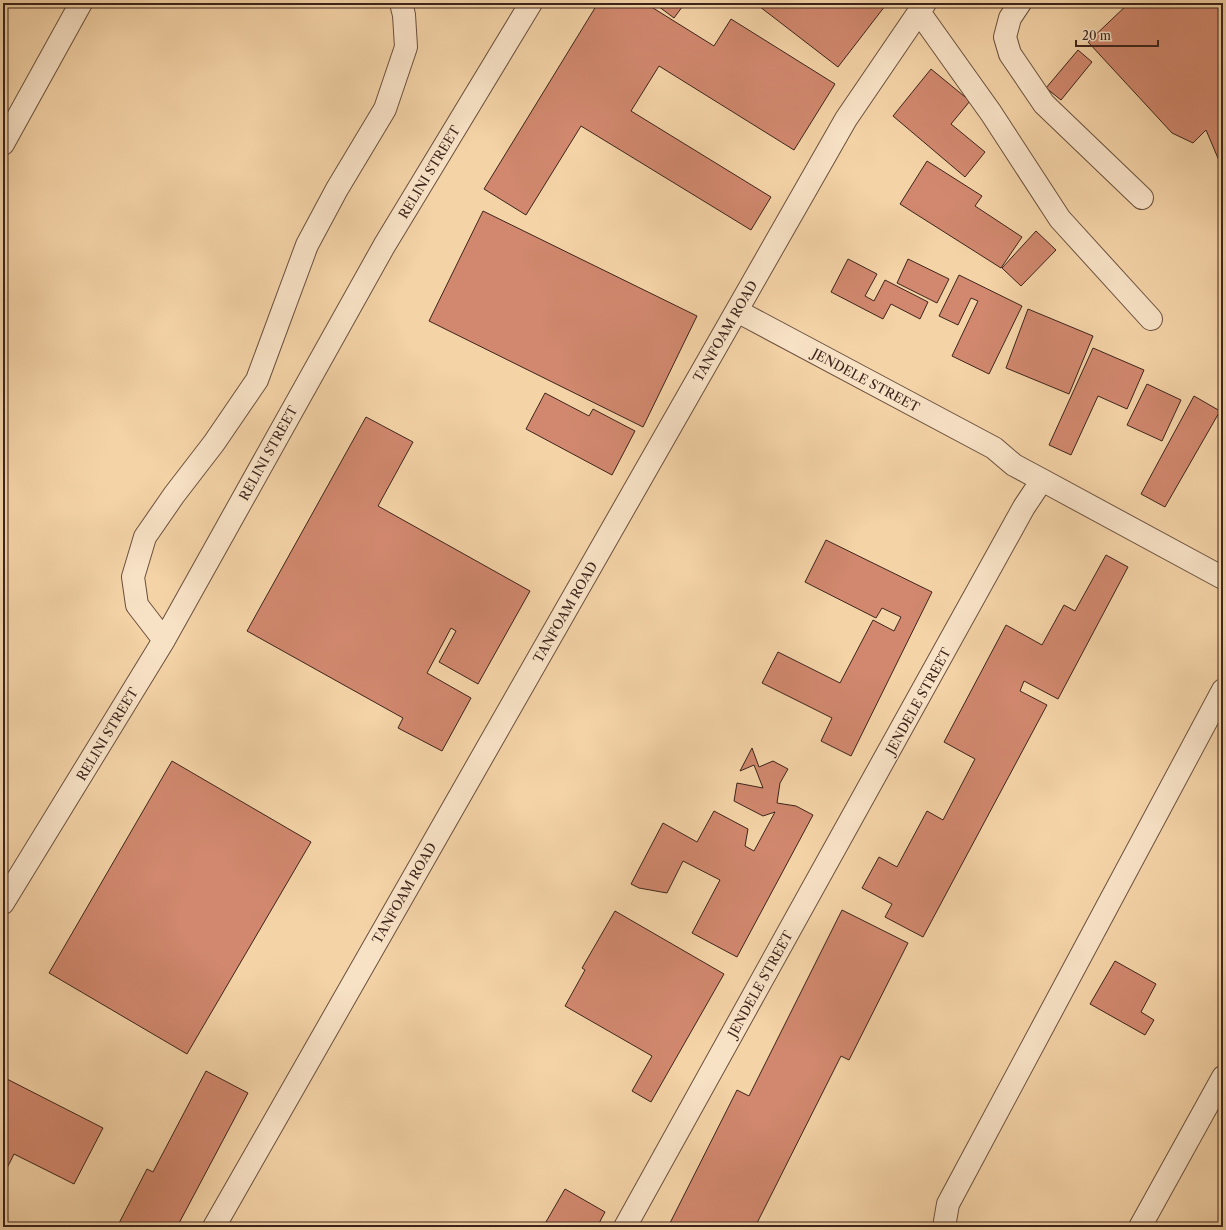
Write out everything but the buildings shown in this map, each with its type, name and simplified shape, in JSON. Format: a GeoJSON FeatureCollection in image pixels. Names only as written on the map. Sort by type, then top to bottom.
{"type":"FeatureCollection","features":[{"type":"Feature","properties":{"kind":"street"},"geometry":{"type":"LineString","coordinates":[[3,144],[81,3]]}},
{"type":"Feature","properties":{"kind":"street"},"geometry":{"type":"LineString","coordinates":[[164,640],[138,605],[133,577],[145,537],[174,495],[214,443],[257,380],[307,245],[337,189],[385,109],[406,47],[404,15],[401,3]]}},
{"type":"Feature","properties":{"kind":"street","name":"RELINI STREET"},"geometry":{"type":"LineString","coordinates":[[3,903],[164,640],[384,246],[531,3]]}},
{"type":"Feature","properties":{"kind":"street"},"geometry":{"type":"LineString","coordinates":[[1020,3],[1010,18],[1005,37],[1010,54],[1044,104],[1142,198]]}},
{"type":"Feature","properties":{"kind":"street"},"geometry":{"type":"LineString","coordinates":[[922,8],[1060,219],[1151,319]]}},
{"type":"Feature","properties":{"kind":"street","name":"TANFOAM ROAD"},"geometry":{"type":"LineString","coordinates":[[214,1227],[846,119],[922,8]]}},
{"type":"Feature","properties":{"kind":"street","name":"JENDELE STREET"},"geometry":{"type":"LineString","coordinates":[[625,1227],[1024,507],[1042,480],[1014,465],[994,448],[737,311]]}},
{"type":"Feature","properties":{"kind":"street"},"geometry":{"type":"LineString","coordinates":[[1042,480],[1223,578]]}},
{"type":"Feature","properties":{"kind":"street"},"geometry":{"type":"LineString","coordinates":[[944,1227],[948,1204],[1223,690]]}},
{"type":"Feature","properties":{"kind":"street"},"geometry":{"type":"LineString","coordinates":[[1140,1227],[1223,1077]]}}]}
